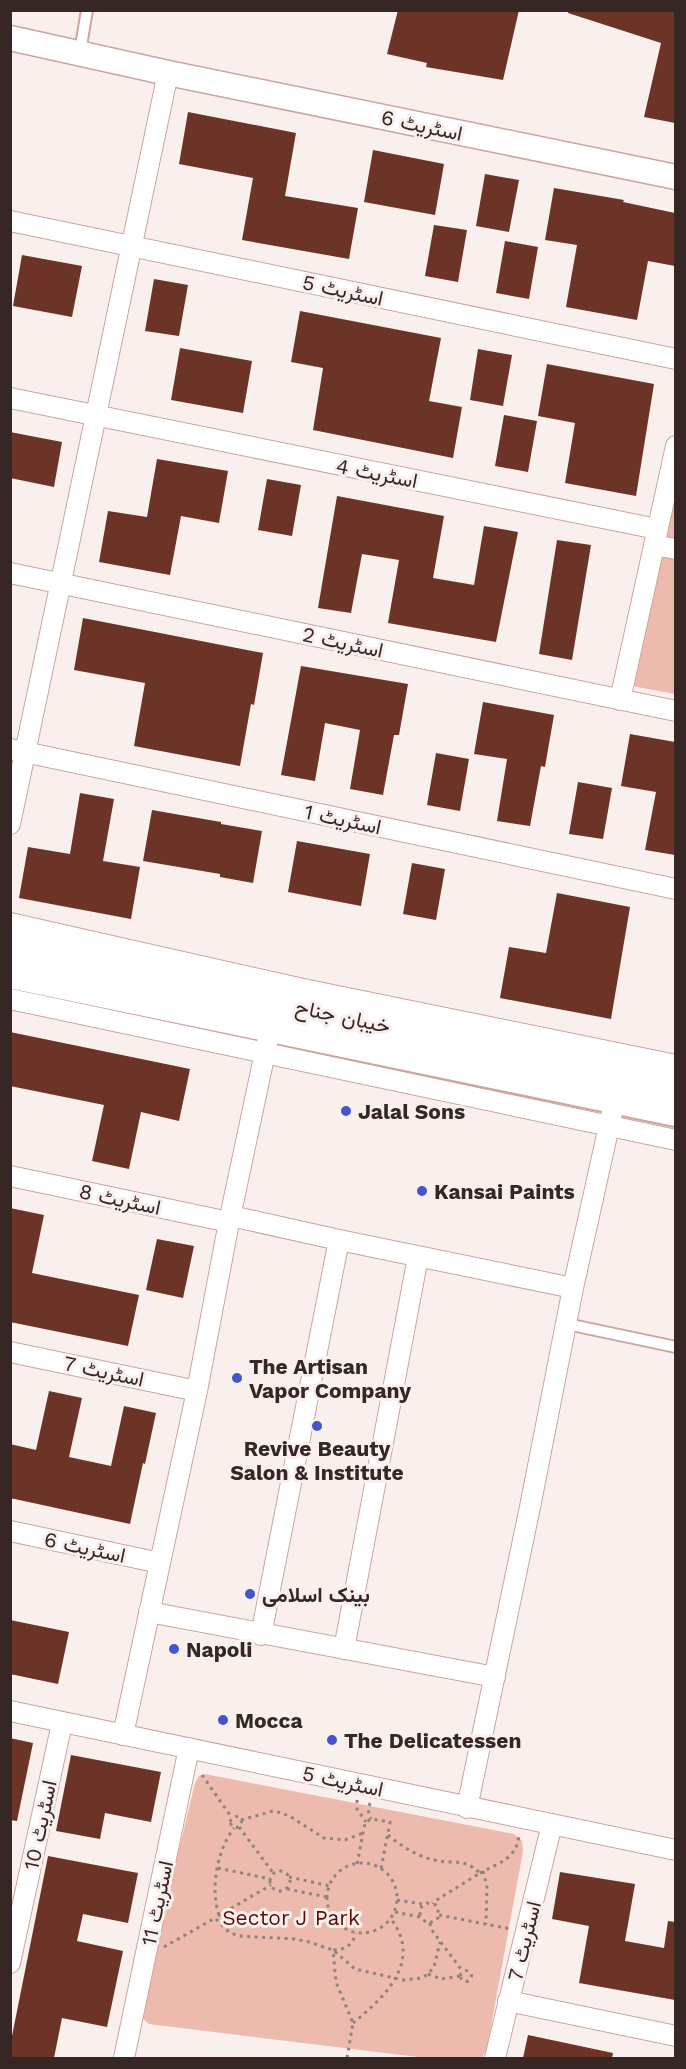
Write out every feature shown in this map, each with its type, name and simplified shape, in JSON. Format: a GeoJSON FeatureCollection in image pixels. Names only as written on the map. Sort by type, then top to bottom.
{"type":"FeatureCollection","features":[{"type":"Feature","properties":{"kind":"main road","name":"خیبان جناح"},"geometry":{"type":"LineString","coordinates":[[10,947],[675,1086]]}},
{"type":"Feature","properties":{"kind":"main road","name":"خیبان جناح"},"geometry":{"type":"LineString","coordinates":[[10,974],[267,1041],[612,1113],[675,1112]]}},
{"type":"Feature","properties":{"kind":"street","name":"اسٹریٹ 6"},"geometry":{"type":"LineString","coordinates":[[10,38],[168,73],[675,177]]}},
{"type":"Feature","properties":{"kind":"street"},"geometry":{"type":"LineString","coordinates":[[10,824],[19,750],[62,584],[168,73]]}},
{"type":"Feature","properties":{"kind":"street","name":"اسٹریٹ 5"},"geometry":{"type":"LineString","coordinates":[[10,221],[675,359]]}},
{"type":"Feature","properties":{"kind":"street","name":"اسٹریٹ 4"},"geometry":{"type":"LineString","coordinates":[[10,398],[656,537],[675,549]]}},
{"type":"Feature","properties":{"kind":"street"},"geometry":{"type":"LineString","coordinates":[[620,700],[675,446]]}},
{"type":"Feature","properties":{"kind":"street","name":"اسٹریٹ 2"},"geometry":{"type":"LineString","coordinates":[[10,573],[675,711]]}},
{"type":"Feature","properties":{"kind":"street","name":"اسٹریٹ 1"},"geometry":{"type":"LineString","coordinates":[[19,750],[675,889]]}},
{"type":"Feature","properties":{"kind":"street"},"geometry":{"type":"LineString","coordinates":[[10,922],[303,989],[675,1065]]}},
{"type":"Feature","properties":{"kind":"street"},"geometry":{"type":"LineString","coordinates":[[10,999],[267,1041],[197,1391],[123,1735]]}},
{"type":"Feature","properties":{"kind":"street"},"geometry":{"type":"LineString","coordinates":[[467,1808],[573,1288],[612,1113],[675,1140]]}},
{"type":"Feature","properties":{"kind":"street","name":"اسٹریٹ 8"},"geometry":{"type":"LineString","coordinates":[[10,1176],[573,1288]]}},
{"type":"Feature","properties":{"kind":"street"},"geometry":{"type":"LineString","coordinates":[[261,1635],[339,1240]]}},
{"type":"Feature","properties":{"kind":"street"},"geometry":{"type":"LineString","coordinates":[[344,1649],[418,1257]]}},
{"type":"Feature","properties":{"kind":"street","name":"اسٹریٹ 7"},"geometry":{"type":"LineString","coordinates":[[10,1352],[197,1391]]}},
{"type":"Feature","properties":{"kind":"street","name":"اسٹریٹ 6"},"geometry":{"type":"LineString","coordinates":[[10,1531],[160,1563]]}},
{"type":"Feature","properties":{"kind":"street"},"geometry":{"type":"LineString","coordinates":[[149,1612],[261,1635],[495,1677]]}},
{"type":"Feature","properties":{"kind":"street","name":"اسٹریٹ 5"},"geometry":{"type":"LineString","coordinates":[[10,1712],[675,1850]]}},
{"type":"Feature","properties":{"kind":"street","name":"اسٹریٹ 10"},"geometry":{"type":"LineString","coordinates":[[10,1963],[62,1723]]}},
{"type":"Feature","properties":{"kind":"street","name":"اسٹریٹ 11"},"geometry":{"type":"LineString","coordinates":[[124,2058],[148,1946],[198,1750]]}},
{"type":"Feature","properties":{"kind":"street","name":"اسٹریٹ 7"},"geometry":{"type":"LineString","coordinates":[[495,2058],[552,1824]]}},
{"type":"Feature","properties":{"kind":"street"},"geometry":{"type":"LineString","coordinates":[[508,2001],[675,2036]]}},
{"type":"Feature","properties":{"kind":"lane"},"geometry":{"type":"LineString","coordinates":[[80,52],[87,10]]}},
{"type":"Feature","properties":{"kind":"lane"},"geometry":{"type":"LineString","coordinates":[[567,1324],[675,1343]]}},
{"type":"Feature","properties":{"kind":"path"},"geometry":{"type":"LineString","coordinates":[[198,1750],[202,1775],[232,1818]]}},
{"type":"Feature","properties":{"kind":"path"},"geometry":{"type":"LineString","coordinates":[[360,1785],[357,1809],[366,1822]]}},
{"type":"Feature","properties":{"kind":"path"},"geometry":{"type":"LineString","coordinates":[[232,1818],[236,1817],[241,1820],[273,1811],[282,1812],[324,1838],[345,1839],[363,1833]]}},
{"type":"Feature","properties":{"kind":"path"},"geometry":{"type":"LineString","coordinates":[[232,1818],[230,1824],[239,1827]]}},
{"type":"Feature","properties":{"kind":"path"},"geometry":{"type":"LineString","coordinates":[[397,1900],[423,1905],[432,1903],[512,1855],[517,1848],[522,1818]]}},
{"type":"Feature","properties":{"kind":"path"},"geometry":{"type":"LineString","coordinates":[[357,1864],[366,1822],[371,1819],[390,1822],[381,1869]]}},
{"type":"Feature","properties":{"kind":"path"},"geometry":{"type":"LineString","coordinates":[[239,1827],[241,1820]]}},
{"type":"Feature","properties":{"kind":"path"},"geometry":{"type":"LineString","coordinates":[[234,1827],[225,1841],[214,1895],[217,1916],[229,1932],[237,1936],[295,1939],[333,1950],[355,1969],[413,1980],[422,1978],[434,1966],[440,1942]]}},
{"type":"Feature","properties":{"kind":"path"},"geometry":{"type":"LineString","coordinates":[[239,1827],[273,1874]]}},
{"type":"Feature","properties":{"kind":"path"},"geometry":{"type":"LineString","coordinates":[[387,1835],[400,1845],[424,1856],[444,1862],[463,1862],[481,1872],[487,1887],[486,1924]]}},
{"type":"Feature","properties":{"kind":"path"},"geometry":{"type":"LineString","coordinates":[[357,1864],[366,1864],[381,1869],[389,1876],[394,1884],[397,1900],[391,1919],[379,1929],[364,1933],[356,1933],[341,1926],[330,1913],[327,1897],[330,1886],[340,1871],[357,1864]]}},
{"type":"Feature","properties":{"kind":"path"},"geometry":{"type":"LineString","coordinates":[[218,1868],[270,1879]]}},
{"type":"Feature","properties":{"kind":"path"},"geometry":{"type":"LineString","coordinates":[[327,1897],[287,1889],[275,1890],[270,1879],[279,1871],[289,1877],[330,1886]]}},
{"type":"Feature","properties":{"kind":"path"},"geometry":{"type":"LineString","coordinates":[[287,1889],[289,1877]]}},
{"type":"Feature","properties":{"kind":"path"},"geometry":{"type":"LineString","coordinates":[[148,1946],[166,1947],[271,1885]]}},
{"type":"Feature","properties":{"kind":"path"},"geometry":{"type":"LineString","coordinates":[[430,1923],[439,1915],[438,1909],[432,1903]]}},
{"type":"Feature","properties":{"kind":"path"},"geometry":{"type":"LineString","coordinates":[[420,1917],[419,1912],[423,1905]]}},
{"type":"Feature","properties":{"kind":"path"},"geometry":{"type":"LineString","coordinates":[[394,1912],[420,1917],[430,1923]]}},
{"type":"Feature","properties":{"kind":"path"},"geometry":{"type":"LineString","coordinates":[[439,1915],[527,1932]]}},
{"type":"Feature","properties":{"kind":"path"},"geometry":{"type":"LineString","coordinates":[[353,2023],[387,1992],[403,1963],[398,1930],[391,1919]]}},
{"type":"Feature","properties":{"kind":"path"},"geometry":{"type":"LineString","coordinates":[[428,1974],[441,1979],[462,1974],[431,1929],[430,1923]]}},
{"type":"Feature","properties":{"kind":"path"},"geometry":{"type":"LineString","coordinates":[[333,1950],[348,1947],[353,1943],[356,1933]]}},
{"type":"Feature","properties":{"kind":"path"},"geometry":{"type":"LineString","coordinates":[[333,1950],[336,1982],[353,2023],[347,2058]]}},
{"type":"Feature","properties":{"kind":"green space"},"geometry":{"type":"Polygon","coordinates":[[[675,498],[675,694],[632,686],[675,498]]]}},
{"type":"Feature","properties":{"kind":"green space","name":"Sector J Park"},"geometry":{"type":"Polygon","coordinates":[[[205,1774],[514,1834],[522,1841],[523,1851],[487,2048],[482,2058],[426,2058],[149,2024],[142,2018],[141,2007],[195,1783],[199,1776],[205,1774]]]}},
{"type":"Feature","properties":{"kind":"building"},"geometry":{"type":"Polygon","coordinates":[[[398,10],[519,10],[503,80],[426,67],[427,63],[387,54],[398,10]]]}},
{"type":"Feature","properties":{"kind":"building"},"geometry":{"type":"Polygon","coordinates":[[[569,10],[675,10],[675,123],[644,117],[661,43],[568,13],[569,10]]]}},
{"type":"Feature","properties":{"kind":"building"},"geometry":{"type":"Polygon","coordinates":[[[188,112],[296,133],[285,196],[358,208],[349,259],[242,240],[253,178],[179,164],[188,112]]]}},
{"type":"Feature","properties":{"kind":"building"},"geometry":{"type":"Polygon","coordinates":[[[373,150],[444,164],[435,215],[364,202],[373,150]]]}},
{"type":"Feature","properties":{"kind":"building"},"geometry":{"type":"Polygon","coordinates":[[[485,174],[519,180],[509,232],[476,226],[485,174]]]}},
{"type":"Feature","properties":{"kind":"building"},"geometry":{"type":"Polygon","coordinates":[[[554,188],[624,200],[623,202],[675,213],[675,266],[648,261],[637,320],[566,307],[577,245],[545,240],[554,188]]]}},
{"type":"Feature","properties":{"kind":"building"},"geometry":{"type":"Polygon","coordinates":[[[434,225],[467,230],[458,282],[425,276],[434,225]]]}},
{"type":"Feature","properties":{"kind":"building"},"geometry":{"type":"Polygon","coordinates":[[[505,241],[538,247],[529,299],[496,293],[505,241]]]}},
{"type":"Feature","properties":{"kind":"building"},"geometry":{"type":"Polygon","coordinates":[[[22,255],[82,266],[72,317],[13,306],[22,255]]]}},
{"type":"Feature","properties":{"kind":"building"},"geometry":{"type":"Polygon","coordinates":[[[154,279],[188,285],[179,336],[145,331],[154,279]]]}},
{"type":"Feature","properties":{"kind":"building"},"geometry":{"type":"Polygon","coordinates":[[[300,311],[441,338],[429,401],[462,407],[453,458],[313,430],[323,368],[291,362],[300,311]]]}},
{"type":"Feature","properties":{"kind":"building"},"geometry":{"type":"Polygon","coordinates":[[[180,348],[252,361],[243,413],[171,400],[180,348]]]}},
{"type":"Feature","properties":{"kind":"building"},"geometry":{"type":"Polygon","coordinates":[[[478,349],[512,355],[503,406],[470,400],[478,349]]]}},
{"type":"Feature","properties":{"kind":"building"},"geometry":{"type":"Polygon","coordinates":[[[547,364],[654,384],[636,496],[565,483],[575,423],[538,416],[547,364]]]}},
{"type":"Feature","properties":{"kind":"building"},"geometry":{"type":"Polygon","coordinates":[[[504,415],[537,421],[528,472],[495,466],[504,415]]]}},
{"type":"Feature","properties":{"kind":"building"},"geometry":{"type":"Polygon","coordinates":[[[10,432],[62,442],[54,487],[10,478],[10,432]]]}},
{"type":"Feature","properties":{"kind":"building"},"geometry":{"type":"Polygon","coordinates":[[[157,459],[228,471],[219,523],[181,516],[170,575],[99,562],[108,511],[147,517],[157,459]]]}},
{"type":"Feature","properties":{"kind":"building"},"geometry":{"type":"Polygon","coordinates":[[[267,479],[301,485],[292,536],[258,530],[267,479]]]}},
{"type":"Feature","properties":{"kind":"building"},"geometry":{"type":"Polygon","coordinates":[[[337,496],[444,516],[433,578],[474,585],[484,526],[518,532],[496,642],[388,623],[399,560],[362,554],[351,613],[318,608],[337,496]]]}},
{"type":"Feature","properties":{"kind":"building"},"geometry":{"type":"Polygon","coordinates":[[[557,540],[591,545],[572,660],[539,654],[557,540]]]}},
{"type":"Feature","properties":{"kind":"building"},"geometry":{"type":"Polygon","coordinates":[[[83,618],[263,653],[240,766],[134,746],[145,683],[74,670],[83,618]]]}},
{"type":"Feature","properties":{"kind":"building"},"geometry":{"type":"Polygon","coordinates":[[[301,666],[408,684],[399,735],[394,735],[383,795],[350,789],[360,730],[325,723],[315,781],[281,775],[301,666]]]}},
{"type":"Feature","properties":{"kind":"building"},"geometry":{"type":"Polygon","coordinates":[[[483,702],[554,715],[545,767],[541,766],[530,826],[497,821],[507,759],[474,754],[483,702]]]}},
{"type":"Feature","properties":{"kind":"building"},"geometry":{"type":"Polygon","coordinates":[[[630,734],[675,742],[675,855],[645,850],[656,792],[621,786],[630,734]]]}},
{"type":"Feature","properties":{"kind":"building"},"geometry":{"type":"Polygon","coordinates":[[[436,753],[469,759],[460,811],[427,805],[436,753]]]}},
{"type":"Feature","properties":{"kind":"building"},"geometry":{"type":"Polygon","coordinates":[[[578,782],[612,788],[603,839],[569,834],[578,782]]]}},
{"type":"Feature","properties":{"kind":"building"},"geometry":{"type":"Polygon","coordinates":[[[80,793],[114,799],[103,861],[140,867],[131,919],[19,898],[28,847],[70,854],[80,793]]]}},
{"type":"Feature","properties":{"kind":"building"},"geometry":{"type":"Polygon","coordinates":[[[152,810],[262,831],[253,883],[220,877],[220,874],[143,861],[152,810]]]}},
{"type":"Feature","properties":{"kind":"building"},"geometry":{"type":"Polygon","coordinates":[[[297,841],[370,854],[361,906],[288,892],[297,841]]]}},
{"type":"Feature","properties":{"kind":"building"},"geometry":{"type":"Polygon","coordinates":[[[412,863],[445,869],[436,920],[403,914],[412,863]]]}},
{"type":"Feature","properties":{"kind":"building"},"geometry":{"type":"Polygon","coordinates":[[[557,893],[630,907],[611,1019],[500,998],[509,947],[546,953],[557,893]]]}},
{"type":"Feature","properties":{"kind":"building"},"geometry":{"type":"Polygon","coordinates":[[[10,1032],[190,1069],[179,1121],[141,1112],[129,1169],[92,1161],[104,1105],[10,1086],[10,1032]]]}},
{"type":"Feature","properties":{"kind":"building"},"geometry":{"type":"Polygon","coordinates":[[[10,1208],[44,1215],[32,1273],[139,1295],[128,1346],[10,1322],[10,1208]]]}},
{"type":"Feature","properties":{"kind":"building"},"geometry":{"type":"Polygon","coordinates":[[[157,1239],[194,1246],[183,1298],[146,1290],[157,1239]]]}},
{"type":"Feature","properties":{"kind":"building"},"geometry":{"type":"Polygon","coordinates":[[[49,1391],[82,1398],[69,1457],[111,1466],[124,1406],[156,1413],[130,1524],[10,1498],[10,1444],[36,1450],[49,1391]]]}},
{"type":"Feature","properties":{"kind":"building"},"geometry":{"type":"Polygon","coordinates":[[[10,1620],[69,1632],[58,1684],[10,1674],[10,1620]]]}},
{"type":"Feature","properties":{"kind":"building"},"geometry":{"type":"Polygon","coordinates":[[[10,1738],[33,1743],[17,1821],[10,1820],[10,1738]]]}},
{"type":"Feature","properties":{"kind":"building"},"geometry":{"type":"Polygon","coordinates":[[[71,1755],[161,1772],[151,1822],[105,1813],[100,1839],[56,1831],[71,1755]]]}},
{"type":"Feature","properties":{"kind":"building"},"geometry":{"type":"Polygon","coordinates":[[[48,1856],[138,1873],[128,1923],[83,1914],[77,1941],[123,1951],[107,2027],[62,2018],[54,2058],[10,2058],[10,2046],[48,1856]]]}},
{"type":"Feature","properties":{"kind":"building"},"geometry":{"type":"Polygon","coordinates":[[[560,1872],[635,1884],[625,1941],[664,1948],[668,1921],[675,1922],[675,2000],[579,1983],[589,1926],[552,1919],[560,1872]]]}},
{"type":"Feature","properties":{"kind":"building"},"geometry":{"type":"Polygon","coordinates":[[[528,2035],[613,2053],[612,2058],[523,2058],[528,2035]]]}},
{"type":"Feature","properties":{"kind":"place","name":"Jalal Sons"},"geometry":{"type":"Point","coordinates":[346,1111]}},
{"type":"Feature","properties":{"kind":"place","name":"Kansai Paints"},"geometry":{"type":"Point","coordinates":[422,1191]}},
{"type":"Feature","properties":{"kind":"place","name":"The Artisan Vapor Company"},"geometry":{"type":"Point","coordinates":[237,1378]}},
{"type":"Feature","properties":{"kind":"place","name":"Revive Beauty Salon & Institute"},"geometry":{"type":"Point","coordinates":[317,1426]}},
{"type":"Feature","properties":{"kind":"place","name":"بینک اسلامی"},"geometry":{"type":"Point","coordinates":[250,1594]}},
{"type":"Feature","properties":{"kind":"place","name":"Napoli"},"geometry":{"type":"Point","coordinates":[174,1649]}},
{"type":"Feature","properties":{"kind":"place","name":"Mocca"},"geometry":{"type":"Point","coordinates":[223,1720]}},
{"type":"Feature","properties":{"kind":"place","name":"The Delicatessen"},"geometry":{"type":"Point","coordinates":[332,1740]}}]}
